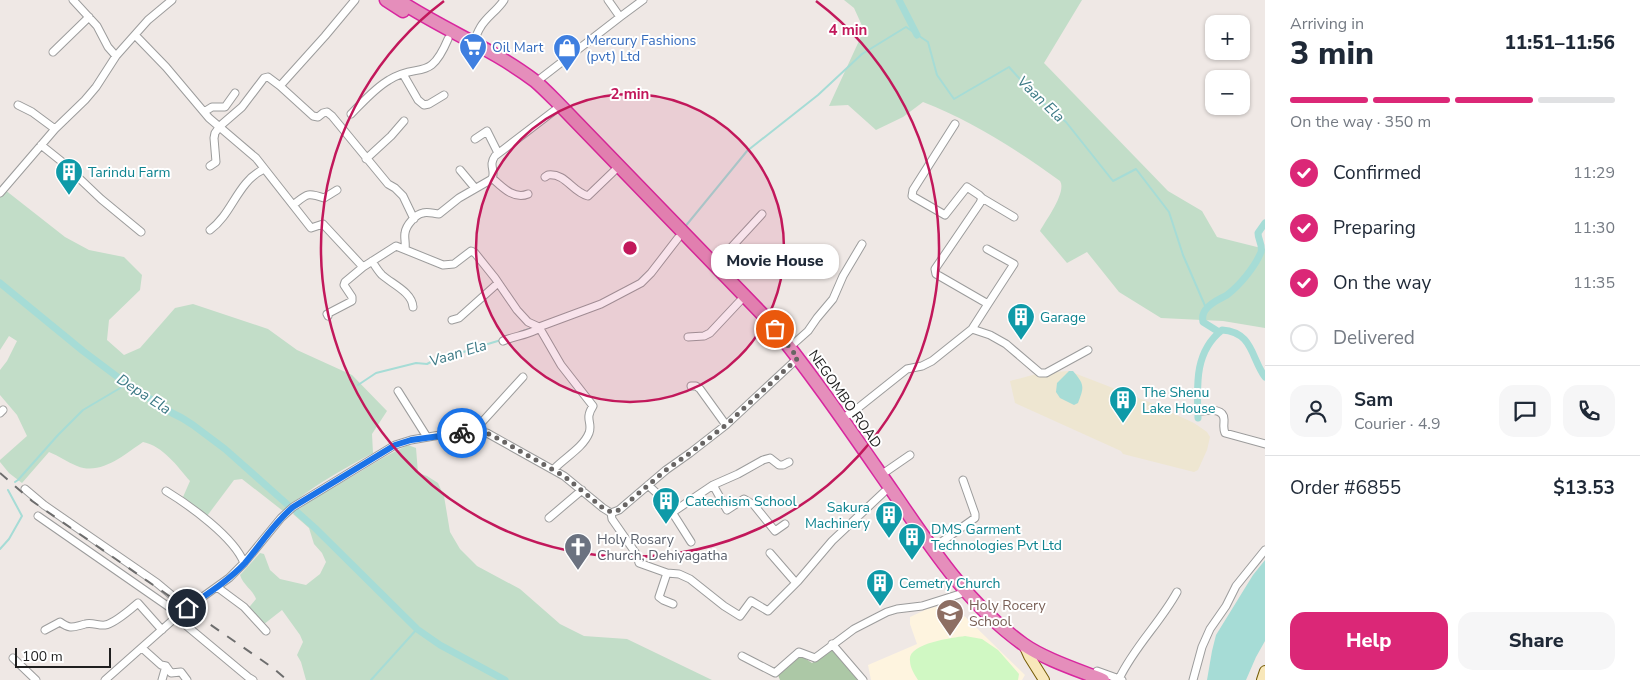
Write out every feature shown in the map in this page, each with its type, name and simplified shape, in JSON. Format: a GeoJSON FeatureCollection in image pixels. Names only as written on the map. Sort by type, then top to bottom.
{"type":"FeatureCollection","features":[{"type":"Feature","properties":{"kind":"highway","name":"NEGOMBO ROAD"},"geometry":{"type":"LineString","coordinates":[[386,0],[448,39],[512,74],[540,94],[796,360],[841,419],[933,548],[978,605],[1026,650],[1103,680]]}},
{"type":"Feature","properties":{"kind":"highway","name":"NEGOMBO ROAD"},"geometry":{"type":"LineString","coordinates":[[398,0],[536,82],[574,119],[767,319],[790,347],[796,360],[884,492],[960,594],[988,624],[1009,642],[1083,680]]}},
{"type":"Feature","properties":{"kind":"street"},"geometry":{"type":"LineString","coordinates":[[72,0],[89,17],[116,56]]}},
{"type":"Feature","properties":{"kind":"street"},"geometry":{"type":"LineString","coordinates":[[280,86],[355,0]]}},
{"type":"Feature","properties":{"kind":"street"},"geometry":{"type":"LineString","coordinates":[[473,44],[480,28],[504,0]]}},
{"type":"Feature","properties":{"kind":"street"},"geometry":{"type":"LineString","coordinates":[[608,0],[620,17]]}},
{"type":"Feature","properties":{"kind":"street"},"geometry":{"type":"LineString","coordinates":[[536,82],[643,0]]}},
{"type":"Feature","properties":{"kind":"street"},"geometry":{"type":"LineString","coordinates":[[0,193],[55,129],[85,100],[96,87],[116,56],[148,20],[171,1]]}},
{"type":"Feature","properties":{"kind":"street"},"geometry":{"type":"LineString","coordinates":[[53,52],[89,17]]}},
{"type":"Feature","properties":{"kind":"street"},"geometry":{"type":"LineString","coordinates":[[135,35],[166,67],[214,123],[253,155],[311,228],[323,224],[363,267]]}},
{"type":"Feature","properties":{"kind":"street"},"geometry":{"type":"LineString","coordinates":[[351,114],[390,79],[431,66],[442,52],[448,39]]}},
{"type":"Feature","properties":{"kind":"street"},"geometry":{"type":"LineString","coordinates":[[403,74],[418,100],[424,105],[444,95]]}},
{"type":"Feature","properties":{"kind":"street"},"geometry":{"type":"LineString","coordinates":[[210,166],[216,162],[215,133],[220,126],[242,107],[264,78],[268,77],[312,116],[318,117],[327,112],[332,116],[388,184],[400,192],[409,206],[414,219]]}},
{"type":"Feature","properties":{"kind":"street"},"geometry":{"type":"LineString","coordinates":[[204,112],[212,107],[225,107],[235,93]]}},
{"type":"Feature","properties":{"kind":"street"},"geometry":{"type":"LineString","coordinates":[[18,105],[32,112],[55,129]]}},
{"type":"Feature","properties":{"kind":"street"},"geometry":{"type":"LineString","coordinates":[[492,178],[492,160],[498,153],[555,110]]}},
{"type":"Feature","properties":{"kind":"street"},"geometry":{"type":"LineString","coordinates":[[366,159],[404,121]]}},
{"type":"Feature","properties":{"kind":"street"},"geometry":{"type":"LineString","coordinates":[[954,124],[913,190],[912,196],[945,215],[966,187],[1014,217]]}},
{"type":"Feature","properties":{"kind":"street"},"geometry":{"type":"LineString","coordinates":[[475,139],[486,131],[498,153]]}},
{"type":"Feature","properties":{"kind":"street"},"geometry":{"type":"LineString","coordinates":[[41,145],[61,161],[100,199],[141,232]]}},
{"type":"Feature","properties":{"kind":"street"},"geometry":{"type":"LineString","coordinates":[[210,230],[224,218],[246,181],[255,173],[264,169]]}},
{"type":"Feature","properties":{"kind":"street"},"geometry":{"type":"LineString","coordinates":[[460,170],[475,188]]}},
{"type":"Feature","properties":{"kind":"street"},"geometry":{"type":"LineString","coordinates":[[545,177],[556,175],[567,181],[582,194],[588,196],[614,171]]}},
{"type":"Feature","properties":{"kind":"street"},"geometry":{"type":"LineString","coordinates":[[405,249],[404,234],[414,219],[423,213],[439,214],[459,198],[492,178]]}},
{"type":"Feature","properties":{"kind":"street"},"geometry":{"type":"LineString","coordinates":[[492,178],[516,196],[528,194]]}},
{"type":"Feature","properties":{"kind":"street"},"geometry":{"type":"LineString","coordinates":[[292,205],[308,194],[324,198],[337,190]]}},
{"type":"Feature","properties":{"kind":"street"},"geometry":{"type":"LineString","coordinates":[[982,198],[976,210],[935,269],[936,274],[988,304]]}},
{"type":"Feature","properties":{"kind":"street"},"geometry":{"type":"LineString","coordinates":[[715,265],[762,214]]}},
{"type":"Feature","properties":{"kind":"street"},"geometry":{"type":"LineString","coordinates":[[502,341],[532,333],[539,328],[601,304],[641,284],[678,238]]}},
{"type":"Feature","properties":{"kind":"street"},"geometry":{"type":"LineString","coordinates":[[790,347],[808,331],[833,299],[843,276],[862,244]]}},
{"type":"Feature","properties":{"kind":"street"},"geometry":{"type":"LineString","coordinates":[[328,316],[327,314],[352,301],[352,297],[344,285],[345,282],[363,267],[396,246],[443,265],[454,264],[471,251],[498,283],[517,310],[528,322],[539,328],[561,365],[593,406],[588,416],[590,430],[587,437],[582,444],[553,470]]}},
{"type":"Feature","properties":{"kind":"street"},"geometry":{"type":"LineString","coordinates":[[841,419],[853,412],[907,368],[922,366],[932,361],[972,329],[1014,264],[987,249]]}},
{"type":"Feature","properties":{"kind":"street"},"geometry":{"type":"LineString","coordinates":[[372,261],[381,274],[406,294],[413,303],[413,307]]}},
{"type":"Feature","properties":{"kind":"street"},"geometry":{"type":"LineString","coordinates":[[452,320],[458,318],[480,301],[498,283]]}},
{"type":"Feature","properties":{"kind":"street"},"geometry":{"type":"LineString","coordinates":[[688,337],[704,336],[710,333],[740,301]]}},
{"type":"Feature","properties":{"kind":"street"},"geometry":{"type":"LineString","coordinates":[[972,329],[990,335],[1006,344],[1040,373],[1046,373],[1088,350]]}},
{"type":"Feature","properties":{"kind":"street"},"geometry":{"type":"LineString","coordinates":[[105,680],[178,615],[229,578],[244,563],[281,518],[293,507],[395,445],[427,437],[473,432],[487,433],[553,470],[611,512],[619,510],[648,485],[726,425],[796,360]]}},
{"type":"Feature","properties":{"kind":"street"},"geometry":{"type":"LineString","coordinates":[[473,432],[523,377]]}},
{"type":"Feature","properties":{"kind":"street"},"geometry":{"type":"LineString","coordinates":[[691,386],[696,386],[700,389],[726,425]]}},
{"type":"Feature","properties":{"kind":"street"},"geometry":{"type":"LineString","coordinates":[[398,392],[427,437]]}},
{"type":"Feature","properties":{"kind":"street"},"geometry":{"type":"LineString","coordinates":[[1202,410],[1216,410],[1223,414],[1225,433],[1265,444]]}},
{"type":"Feature","properties":{"kind":"street"},"geometry":{"type":"LineString","coordinates":[[881,475],[910,455]]}},
{"type":"Feature","properties":{"kind":"street"},"geometry":{"type":"LineString","coordinates":[[672,512],[713,484],[738,474],[763,460],[770,458],[779,466],[789,462]]}},
{"type":"Feature","properties":{"kind":"street"},"geometry":{"type":"LineString","coordinates":[[933,548],[975,518],[976,514],[963,480]]}},
{"type":"Feature","properties":{"kind":"street"},"geometry":{"type":"LineString","coordinates":[[713,484],[727,510],[744,499],[754,505],[775,531],[785,524]]}},
{"type":"Feature","properties":{"kind":"street"},"geometry":{"type":"LineString","coordinates":[[648,485],[665,501],[691,542]]}},
{"type":"Feature","properties":{"kind":"street"},"geometry":{"type":"LineString","coordinates":[[24,489],[44,505],[157,583],[187,608]]}},
{"type":"Feature","properties":{"kind":"street"},"geometry":{"type":"LineString","coordinates":[[549,518],[582,490]]}},
{"type":"Feature","properties":{"kind":"street"},"geometry":{"type":"LineString","coordinates":[[166,491],[179,499],[218,531],[242,556],[244,563]]}},
{"type":"Feature","properties":{"kind":"street"},"geometry":{"type":"LineString","coordinates":[[611,512],[612,519],[636,554],[639,563],[690,579],[740,616],[751,600],[768,612],[832,541],[884,492]]}},
{"type":"Feature","properties":{"kind":"street"},"geometry":{"type":"LineString","coordinates":[[38,516],[178,615],[253,680]]}},
{"type":"Feature","properties":{"kind":"street"},"geometry":{"type":"LineString","coordinates":[[1193,680],[1202,647],[1210,629],[1226,606],[1236,586],[1265,550]]}},
{"type":"Feature","properties":{"kind":"street"},"geometry":{"type":"LineString","coordinates":[[770,553],[796,583]]}},
{"type":"Feature","properties":{"kind":"street"},"geometry":{"type":"LineString","coordinates":[[667,573],[659,598],[673,604]]}},
{"type":"Feature","properties":{"kind":"street"},"geometry":{"type":"LineString","coordinates":[[217,587],[244,607],[266,631]]}},
{"type":"Feature","properties":{"kind":"street"},"geometry":{"type":"LineString","coordinates":[[1070,667],[1090,669],[1120,679],[1127,662],[1166,612],[1177,592]]}},
{"type":"Feature","properties":{"kind":"street"},"geometry":{"type":"LineString","coordinates":[[742,656],[775,673],[796,654],[801,653],[815,658],[866,621],[887,612],[922,606],[960,594]]}},
{"type":"Feature","properties":{"kind":"street"},"geometry":{"type":"LineString","coordinates":[[45,630],[60,622],[67,627],[76,627],[87,623],[106,625],[138,603],[162,630]]}},
{"type":"Feature","properties":{"kind":"street"},"geometry":{"type":"LineString","coordinates":[[832,644],[863,680]]}},
{"type":"Feature","properties":{"kind":"street"},"geometry":{"type":"LineString","coordinates":[[142,648],[161,665],[166,666],[171,673],[181,672],[187,680]]}},
{"type":"Feature","properties":{"kind":"street"},"geometry":{"type":"LineString","coordinates":[[1026,650],[1044,680]]}},
{"type":"Feature","properties":{"kind":"street"},"geometry":{"type":"LineString","coordinates":[[13,658],[36,680]]}},
{"type":"Feature","properties":{"kind":"street"},"geometry":{"type":"LineString","coordinates":[[162,680],[166,666]]}},
{"type":"Feature","properties":{"kind":"street"},"geometry":{"type":"LineString","coordinates":[[1262,680],[1265,672]]}},
{"type":"Feature","properties":{"kind":"shaded area","name":"The Shenu Lake House"},"geometry":{"type":"Polygon","coordinates":[[[1069,371],[1149,402],[1194,423],[1207,432],[1210,437],[1207,450],[1198,470],[1194,472],[1123,454],[1121,451],[1015,403],[1010,381],[1040,373],[1069,371]]]}},
{"type":"Feature","properties":{"kind":"shaded area","name":"Holy Rocery School"},"geometry":{"type":"Polygon","coordinates":[[[951,603],[1025,675],[1022,680],[871,680],[868,665],[917,644],[910,624],[910,617],[927,609],[951,603]]]}},
{"type":"Feature","properties":{"kind":"green space"},"geometry":{"type":"Polygon","coordinates":[[[844,0],[1082,0],[1044,63],[1168,191],[1202,211],[1217,237],[1265,249],[1265,328],[1223,321],[1161,318],[1119,292],[1087,252],[1067,263],[1040,231],[1061,192],[1060,181],[1011,147],[977,127],[923,102],[903,117],[876,130],[848,105],[829,106],[864,30],[854,8],[844,0]]]}},
{"type":"Feature","properties":{"kind":"green space"},"geometry":{"type":"Polygon","coordinates":[[[0,186],[65,237],[89,250],[124,257],[142,275],[140,290],[109,320],[107,340],[124,355],[140,348],[175,308],[193,304],[268,329],[297,350],[352,375],[387,411],[372,434],[373,453],[327,479],[283,511],[242,479],[234,480],[207,516],[183,497],[190,481],[180,469],[163,452],[143,442],[121,458],[95,468],[77,466],[49,452],[22,483],[9,473],[0,462],[27,436],[17,415],[0,395],[0,370],[17,341],[9,336],[0,350],[0,186]]]}},
{"type":"Feature","properties":{"kind":"green space"},"geometry":{"type":"Polygon","coordinates":[[[408,445],[416,448],[418,473],[438,483],[444,496],[450,532],[460,549],[477,566],[520,589],[560,624],[584,636],[627,639],[712,680],[306,680],[297,655],[303,642],[300,635],[282,610],[259,628],[246,611],[256,599],[240,575],[260,553],[264,554],[270,570],[280,579],[306,585],[320,574],[326,562],[322,553],[314,544],[309,528],[293,514],[306,504],[384,457],[408,445]]]}},
{"type":"Feature","properties":{"kind":"green space"},"geometry":{"type":"Polygon","coordinates":[[[965,636],[982,639],[998,650],[1019,674],[1018,680],[918,680],[910,661],[911,655],[916,650],[932,642],[965,636]]]}},
{"type":"Feature","properties":{"kind":"green space"},"geometry":{"type":"Polygon","coordinates":[[[829,650],[833,651],[860,680],[780,680],[778,675],[798,656],[812,663],[829,650]]]}},
{"type":"Feature","properties":{"kind":"water"},"geometry":{"type":"Polygon","coordinates":[[[1069,371],[1073,371],[1082,386],[1078,403],[1074,405],[1060,398],[1056,392],[1057,383],[1069,371]]]}},
{"type":"Feature","properties":{"kind":"water"},"geometry":{"type":"Polygon","coordinates":[[[1265,560],[1265,641],[1246,680],[1207,680],[1216,635],[1253,575],[1265,560]]]}},
{"type":"Feature","properties":{"kind":"waterway"},"geometry":{"type":"LineString","coordinates":[[899,0],[917,35]]}},
{"type":"Feature","properties":{"kind":"waterway","name":"Vaan Ela"},"geometry":{"type":"LineString","coordinates":[[684,228],[747,151],[818,95],[862,54],[906,27],[928,42],[937,75],[954,99],[1009,67],[1037,98],[1066,122],[1113,181],[1136,169],[1169,212],[1183,255],[1206,308]]}},
{"type":"Feature","properties":{"kind":"waterway"},"geometry":{"type":"LineString","coordinates":[[1219,332],[1203,322],[1204,313],[1211,304],[1232,291],[1251,270],[1261,252],[1258,233],[1265,223]]}},
{"type":"Feature","properties":{"kind":"waterway","name":"Vaan Ela"},"geometry":{"type":"LineString","coordinates":[[637,282],[644,275]]}},
{"type":"Feature","properties":{"kind":"waterway","name":"Depa Ela"},"geometry":{"type":"LineString","coordinates":[[0,283],[83,351],[127,384],[193,425],[225,449],[288,505]]}},
{"type":"Feature","properties":{"kind":"waterway","name":"Vaan Ela"},"geometry":{"type":"LineString","coordinates":[[520,332],[529,329]]}},
{"type":"Feature","properties":{"kind":"waterway"},"geometry":{"type":"LineString","coordinates":[[1198,418],[1199,370],[1206,349],[1222,330],[1232,332],[1246,341],[1265,377]]}},
{"type":"Feature","properties":{"kind":"waterway","name":"Vaan Ela"},"geometry":{"type":"LineString","coordinates":[[358,385],[376,373],[416,363],[427,364],[442,356],[453,357],[468,350],[501,340]]}},
{"type":"Feature","properties":{"kind":"waterway"},"geometry":{"type":"LineString","coordinates":[[15,482],[83,410],[127,384]]}},
{"type":"Feature","properties":{"kind":"waterway"},"geometry":{"type":"LineString","coordinates":[[0,549],[9,539],[22,516],[8,490]]}},
{"type":"Feature","properties":{"kind":"waterway","name":"Depa Ela"},"geometry":{"type":"LineString","coordinates":[[296,511],[417,629],[440,645],[505,680]]}},
{"type":"Feature","properties":{"kind":"waterway"},"geometry":{"type":"LineString","coordinates":[[371,680],[417,629]]}},
{"type":"Feature","properties":{"kind":"railway"},"geometry":{"type":"LineString","coordinates":[[0,473],[32,501],[273,668],[287,680]]}},
{"type":"Feature","properties":{"kind":"way so far"},"geometry":{"type":"LineString","coordinates":[[462,433],[487,433],[564,476],[603,508],[611,512],[619,510],[666,470],[726,425],[798,358],[775,329]]}},
{"type":"Feature","properties":{"kind":"place","name":"Oil Mart"},"geometry":{"type":"Point","coordinates":[473,71]}},
{"type":"Feature","properties":{"kind":"place","name":"Mercury Fashions (pvt) Ltd"},"geometry":{"type":"Point","coordinates":[567,72]}},
{"type":"Feature","properties":{"kind":"place","name":"Tarindu Farm"},"geometry":{"type":"Point","coordinates":[69,196]}},
{"type":"Feature","properties":{"kind":"place","name":"Movie House"},"geometry":{"type":"Point","coordinates":[775,329]}},
{"type":"Feature","properties":{"kind":"place","name":"Garage"},"geometry":{"type":"Point","coordinates":[1021,341]}},
{"type":"Feature","properties":{"kind":"place","name":"The Shenu Lake House"},"geometry":{"type":"Point","coordinates":[1123,424]}},
{"type":"Feature","properties":{"kind":"place","name":"Catechism School"},"geometry":{"type":"Point","coordinates":[666,525]}},
{"type":"Feature","properties":{"kind":"place","name":"Sakura Machinery"},"geometry":{"type":"Point","coordinates":[889,539]}},
{"type":"Feature","properties":{"kind":"place","name":"DMS Garment Technologies Pvt Ltd"},"geometry":{"type":"Point","coordinates":[912,561]}},
{"type":"Feature","properties":{"kind":"place","name":"Holy Rosary Church, Dehiyagatha"},"geometry":{"type":"Point","coordinates":[578,571]}},
{"type":"Feature","properties":{"kind":"place","name":"Cemetry Church"},"geometry":{"type":"Point","coordinates":[880,607]}},
{"type":"Feature","properties":{"kind":"place","name":"Holy Rocery School"},"geometry":{"type":"Point","coordinates":[950,637]}},
{"type":"Feature","properties":{"kind":"route"},"geometry":{"type":"LineString","coordinates":[[187,608],[229,578],[244,563],[281,518],[293,507],[395,445],[411,440],[462,433]]}}]}
